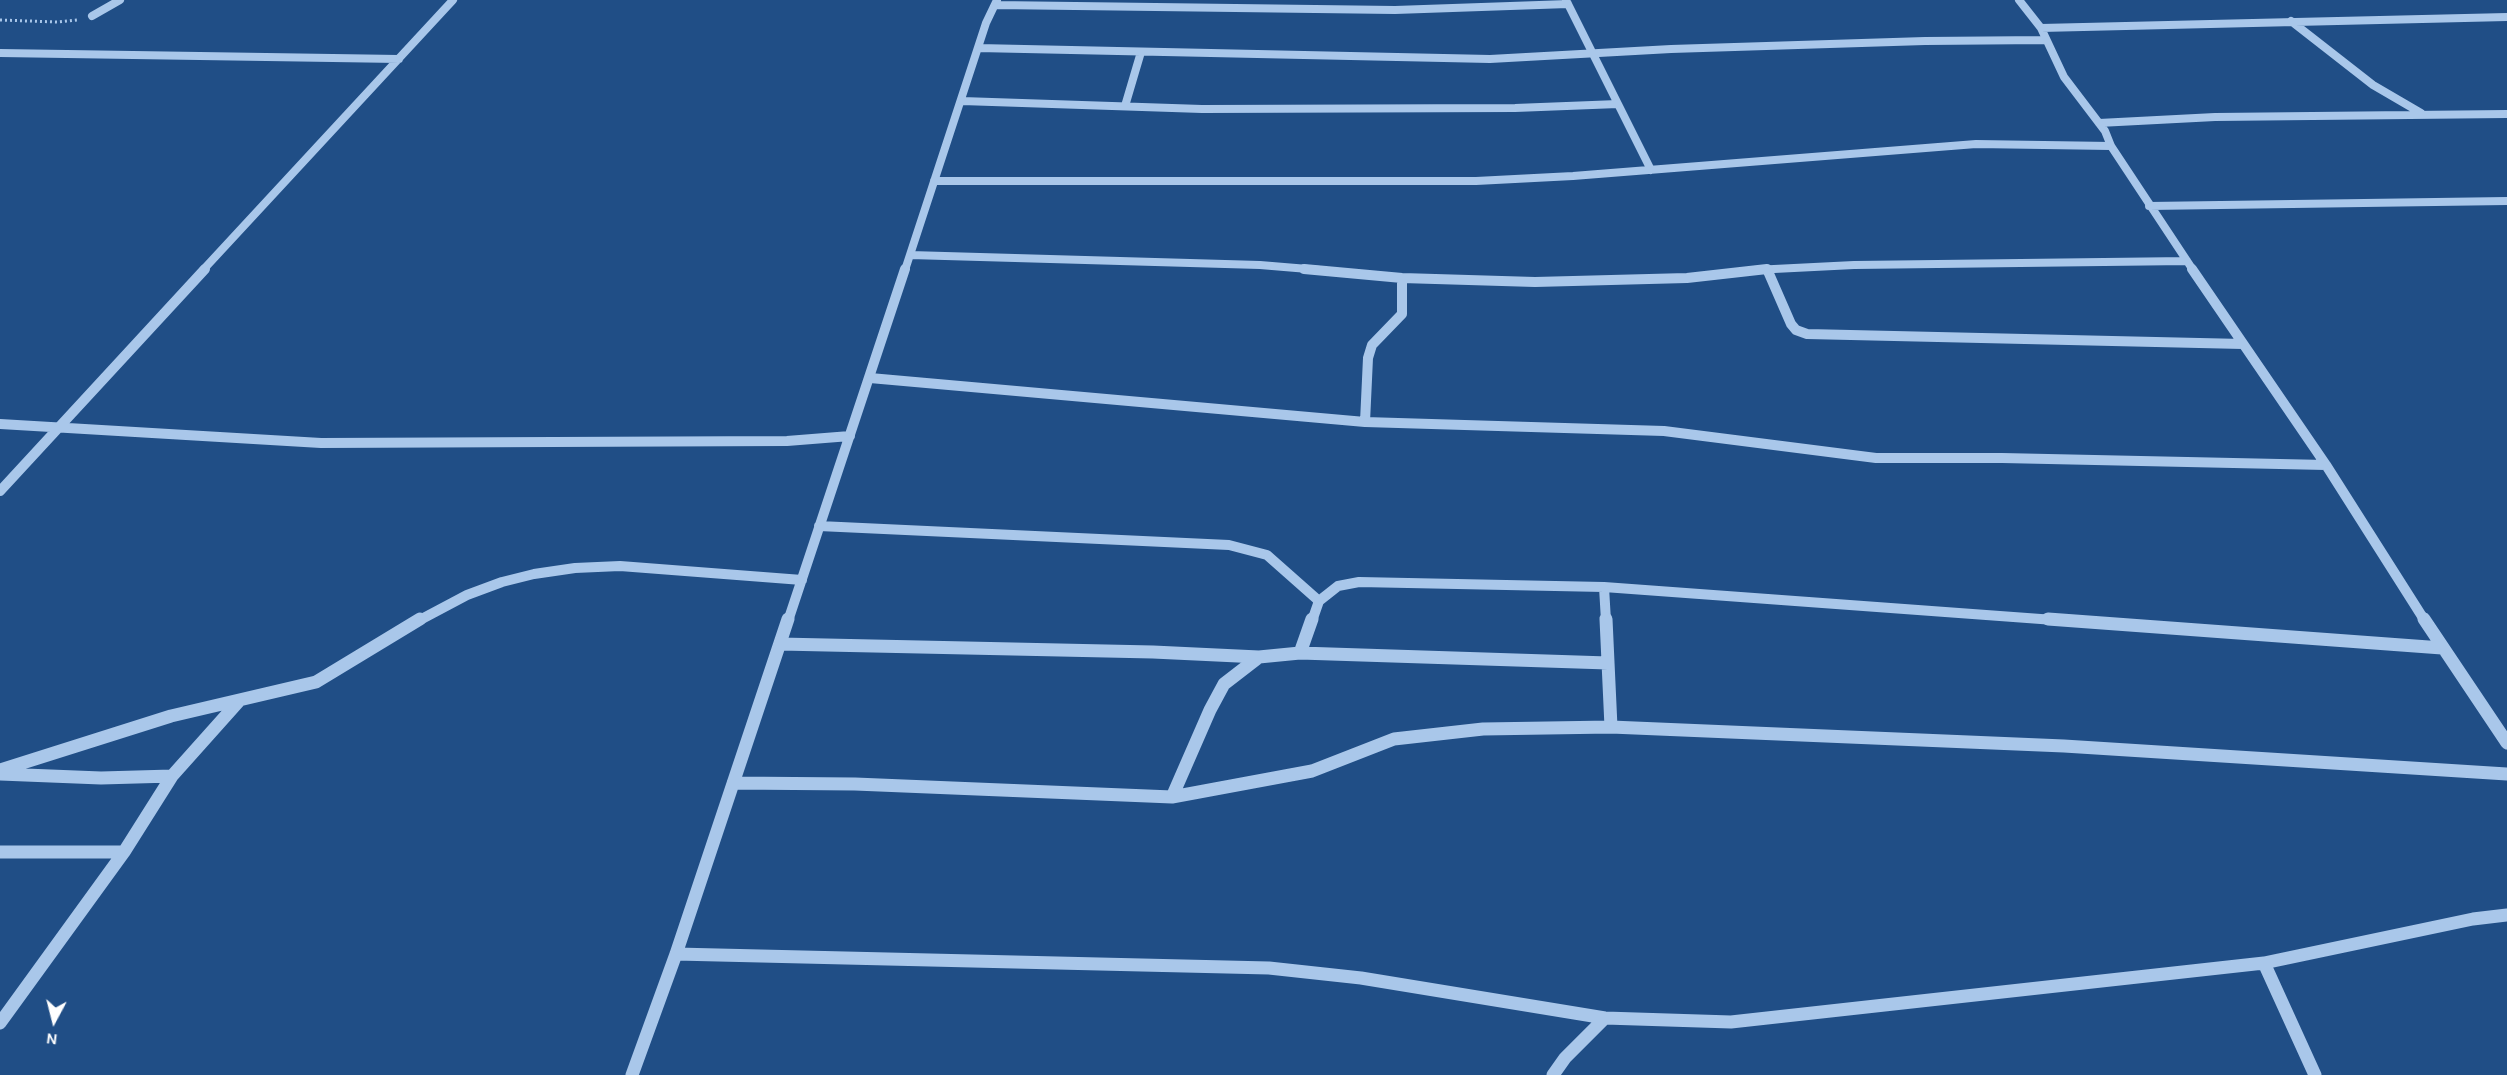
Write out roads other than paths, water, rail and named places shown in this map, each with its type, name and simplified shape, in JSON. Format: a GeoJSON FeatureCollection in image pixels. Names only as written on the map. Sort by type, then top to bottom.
{"type":"FeatureCollection","features":[{"type":"Feature","properties":{"kind":"street"},"geometry":{"type":"LineString","coordinates":[[92,16],[120,0]]}},
{"type":"Feature","properties":{"kind":"street"},"geometry":{"type":"LineString","coordinates":[[0,491],[453,0]]}},
{"type":"Feature","properties":{"kind":"street"},"geometry":{"type":"LineString","coordinates":[[2019,0],[2041,28],[2064,77],[2099,123],[2149,206],[2326,465],[2442,648],[2507,743]]}},
{"type":"Feature","properties":{"kind":"street"},"geometry":{"type":"LineString","coordinates":[[632,1075],[676,954],[870,378],[978,48],[996,3],[1395,10],[1567,2],[1651,170]]}},
{"type":"Feature","properties":{"kind":"street"},"geometry":{"type":"LineString","coordinates":[[2041,28],[2507,17]]}},
{"type":"Feature","properties":{"kind":"street"},"geometry":{"type":"LineString","coordinates":[[2291,21],[2362,76],[2422,114]]}},
{"type":"Feature","properties":{"kind":"street"},"geometry":{"type":"LineString","coordinates":[[978,48],[1438,59],[1527,58],[1591,53],[1925,41],[2046,40]]}},
{"type":"Feature","properties":{"kind":"street"},"geometry":{"type":"LineString","coordinates":[[1125,106],[1141,52]]}},
{"type":"Feature","properties":{"kind":"street"},"geometry":{"type":"LineString","coordinates":[[0,53],[399,59]]}},
{"type":"Feature","properties":{"kind":"street"},"geometry":{"type":"LineString","coordinates":[[962,101],[1202,109],[1515,108],[1618,104]]}},
{"type":"Feature","properties":{"kind":"street"},"geometry":{"type":"LineString","coordinates":[[2099,123],[2215,117],[2507,114]]}},
{"type":"Feature","properties":{"kind":"street"},"geometry":{"type":"LineString","coordinates":[[934,181],[1476,181],[2004,143],[2111,146]]}},
{"type":"Feature","properties":{"kind":"street"},"geometry":{"type":"LineString","coordinates":[[2149,206],[2507,201]]}},
{"type":"Feature","properties":{"kind":"street"},"geometry":{"type":"LineString","coordinates":[[910,255],[1260,265],[1402,278],[1535,282],[1687,278],[1767,269],[1854,265],[2187,261]]}},
{"type":"Feature","properties":{"kind":"street"},"geometry":{"type":"LineString","coordinates":[[1767,269],[1791,324],[1796,330],[1807,334],[2243,344]]}},
{"type":"Feature","properties":{"kind":"street"},"geometry":{"type":"LineString","coordinates":[[1365,422],[1368,358],[1372,345],[1402,314],[1402,278]]}},
{"type":"Feature","properties":{"kind":"street"},"geometry":{"type":"LineString","coordinates":[[870,378],[1365,422],[1664,431],[1876,458],[2001,458],[2326,465]]}},
{"type":"Feature","properties":{"kind":"street"},"geometry":{"type":"LineString","coordinates":[[0,424],[321,443],[787,441],[850,436]]}},
{"type":"Feature","properties":{"kind":"street"},"geometry":{"type":"LineString","coordinates":[[819,526],[1229,545],[1267,555],[1319,601]]}},
{"type":"Feature","properties":{"kind":"street"},"geometry":{"type":"LineString","coordinates":[[0,772],[171,716],[316,682],[398,631],[467,595],[502,582],[534,574],[575,568],[620,566],[802,580]]}},
{"type":"Feature","properties":{"kind":"street"},"geometry":{"type":"LineString","coordinates":[[1300,653],[1319,601],[1338,586],[1359,582],[1604,588],[2442,648]]}},
{"type":"Feature","properties":{"kind":"street"},"geometry":{"type":"LineString","coordinates":[[1604,588],[1611,727]]}},
{"type":"Feature","properties":{"kind":"street"},"geometry":{"type":"LineString","coordinates":[[780,644],[1153,652],[1259,657],[1300,653],[1608,663]]}},
{"type":"Feature","properties":{"kind":"street"},"geometry":{"type":"LineString","coordinates":[[1172,797],[1210,710],[1224,684],[1259,657]]}},
{"type":"Feature","properties":{"kind":"street"},"geometry":{"type":"LineString","coordinates":[[0,1023],[124,852],[172,776],[239,700]]}},
{"type":"Feature","properties":{"kind":"street"},"geometry":{"type":"LineString","coordinates":[[733,783],[855,784],[1172,797],[1312,771],[1394,739],[1483,729],[1611,727],[2064,746],[2507,774]]}},
{"type":"Feature","properties":{"kind":"street"},"geometry":{"type":"LineString","coordinates":[[0,772],[101,778],[172,776]]}},
{"type":"Feature","properties":{"kind":"street"},"geometry":{"type":"LineString","coordinates":[[0,852],[124,852]]}},
{"type":"Feature","properties":{"kind":"street"},"geometry":{"type":"LineString","coordinates":[[676,954],[1269,968],[1361,978],[1605,1018],[1731,1022],[2264,963],[2473,919],[2507,915]]}},
{"type":"Feature","properties":{"kind":"street"},"geometry":{"type":"LineString","coordinates":[[2264,963],[2315,1075]]}},
{"type":"Feature","properties":{"kind":"street"},"geometry":{"type":"LineString","coordinates":[[1553,1075],[1565,1058],[1605,1018]]}}]}
